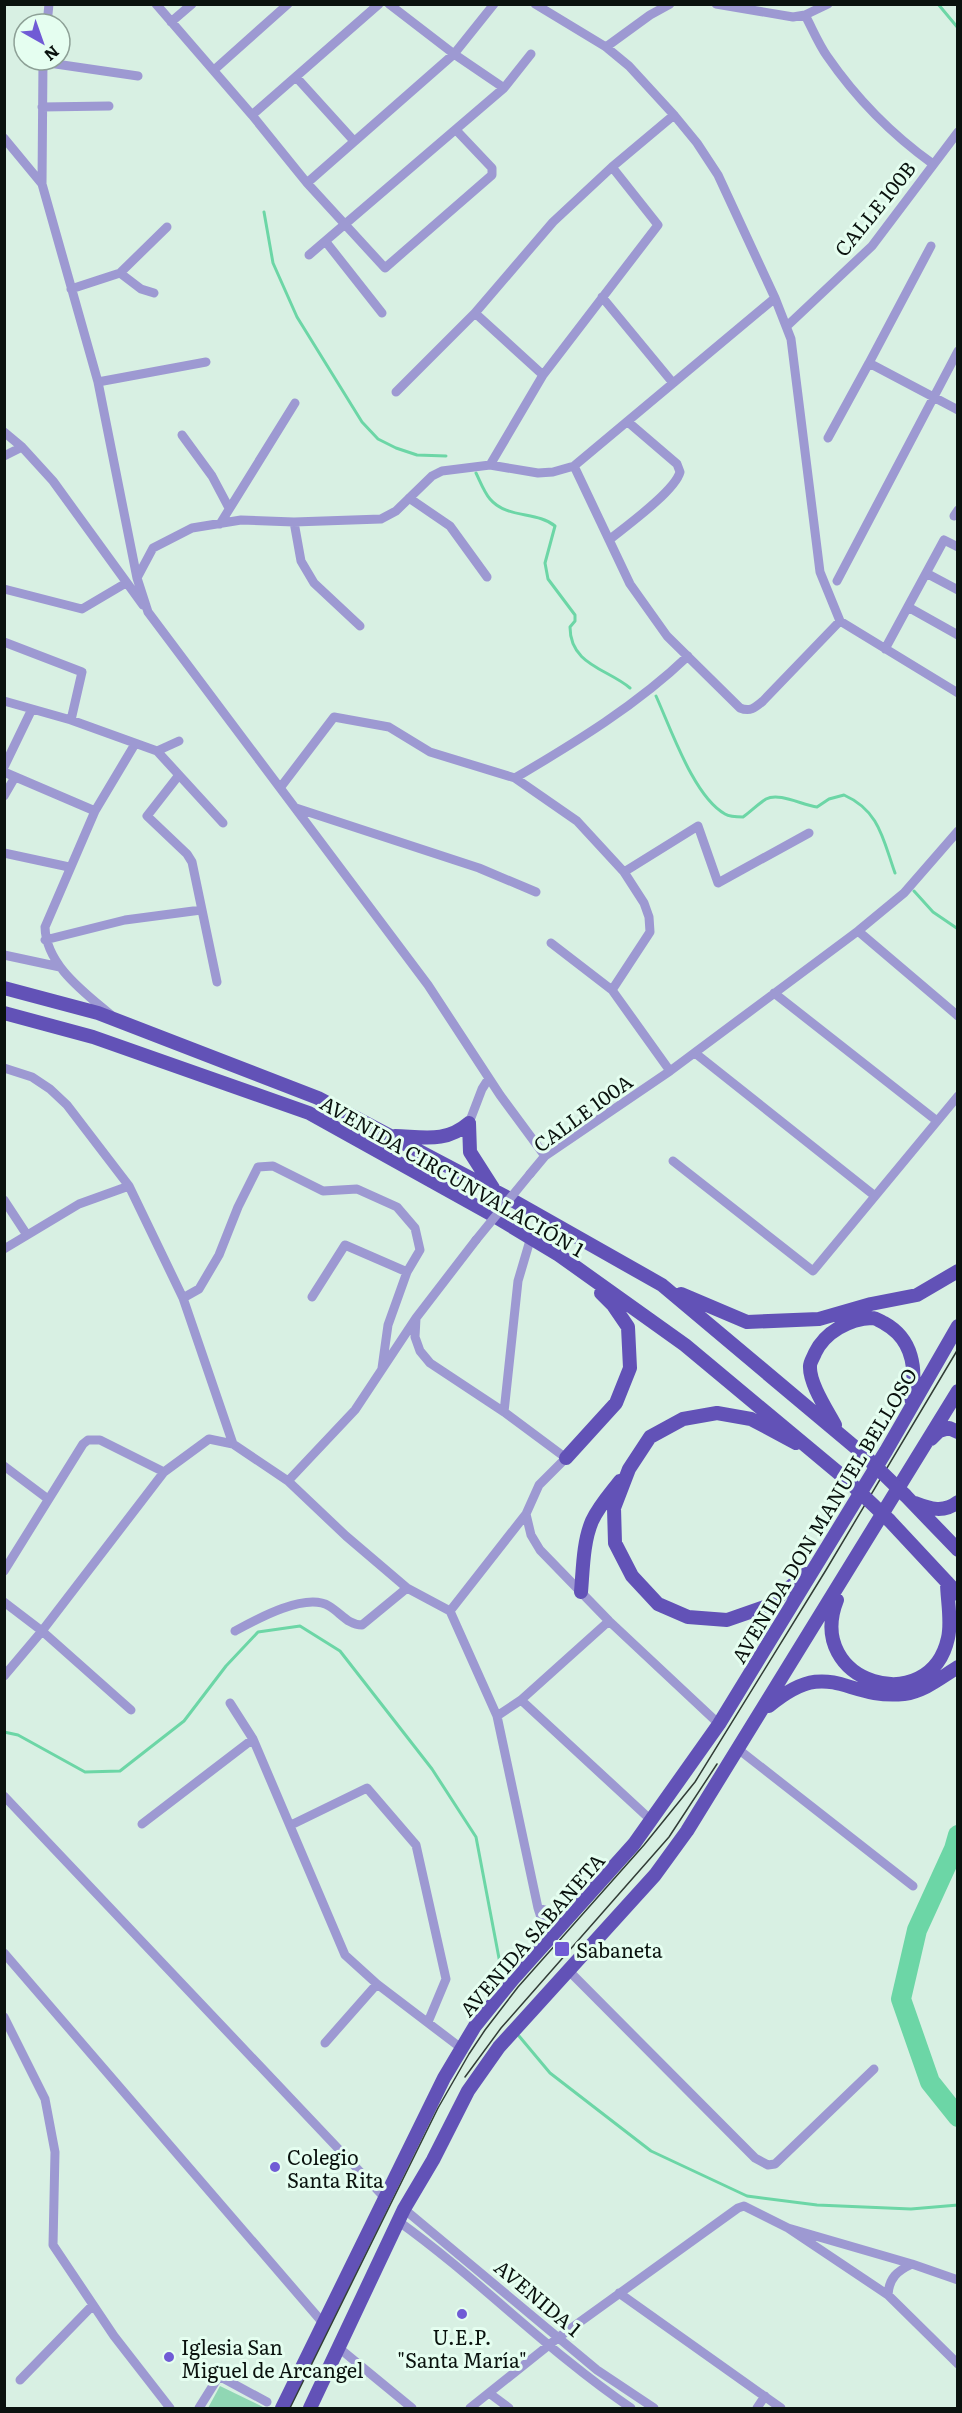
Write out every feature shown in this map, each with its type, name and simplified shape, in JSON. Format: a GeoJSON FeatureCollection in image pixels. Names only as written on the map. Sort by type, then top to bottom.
{"type":"FeatureCollection","features":[{"type":"Feature","properties":{"kind":"main road","name":"AVENIDA CIRCUNVALACIÓN 1"},"geometry":{"type":"LineString","coordinates":[[4,988],[98,1013],[318,1098],[495,1190],[662,1285],[862,1453],[957,1550]]}},
{"type":"Feature","properties":{"kind":"main road","name":"AVENIDA CIRCUNVALACIÓN 1"},"geometry":{"type":"LineString","coordinates":[[4,1013],[93,1037],[309,1113],[531,1237],[560,1255],[686,1345],[821,1456],[889,1520],[957,1594]]}},
{"type":"Feature","properties":{"kind":"main road"},"geometry":{"type":"LineString","coordinates":[[389,1135],[444,1137],[457,1134],[469,1123]]}},
{"type":"Feature","properties":{"kind":"main road"},"geometry":{"type":"LineString","coordinates":[[469,1123],[470,1152],[495,1190]]}},
{"type":"Feature","properties":{"kind":"main road"},"geometry":{"type":"LineString","coordinates":[[560,1255],[613,1305],[628,1327],[630,1368],[616,1403],[566,1458]]}},
{"type":"Feature","properties":{"kind":"main road"},"geometry":{"type":"LineString","coordinates":[[662,1285],[747,1322],[783,1321],[819,1319],[871,1304],[917,1295],[957,1271]]}},
{"type":"Feature","properties":{"kind":"main road"},"geometry":{"type":"LineString","coordinates":[[838,1432],[815,1388],[810,1365],[819,1345],[833,1331],[848,1323],[874,1318],[898,1331],[911,1356],[915,1380],[909,1411]]}},
{"type":"Feature","properties":{"kind":"main road","name":"AVENIDA DON MANUEL BELLOSO"},"geometry":{"type":"LineString","coordinates":[[719,1724],[909,1411],[957,1326]]}},
{"type":"Feature","properties":{"kind":"main road"},"geometry":{"type":"LineString","coordinates":[[310,2409],[401,2215],[433,2160],[468,2091],[499,2047],[655,1875],[687,1831],[957,1391]]}},
{"type":"Feature","properties":{"kind":"main road"},"geometry":{"type":"LineString","coordinates":[[581,1592],[584,1557],[592,1522],[602,1503],[629,1469],[650,1437],[683,1419],[717,1413],[751,1419],[821,1456]]}},
{"type":"Feature","properties":{"kind":"main road"},"geometry":{"type":"LineString","coordinates":[[927,1442],[939,1431],[949,1428],[957,1432]]}},
{"type":"Feature","properties":{"kind":"main road"},"geometry":{"type":"LineString","coordinates":[[629,1469],[614,1508],[615,1543],[632,1576],[658,1604],[688,1617],[727,1620],[767,1606],[814,1567]]}},
{"type":"Feature","properties":{"kind":"main road"},"geometry":{"type":"LineString","coordinates":[[909,1499],[927,1508],[942,1509],[951,1507],[957,1502]]}},
{"type":"Feature","properties":{"kind":"main road"},"geometry":{"type":"LineString","coordinates":[[851,1566],[832,1614],[831,1637],[840,1658],[870,1680],[883,1684],[918,1679],[931,1669],[942,1655],[949,1637],[947,1582]]}},
{"type":"Feature","properties":{"kind":"main road"},"geometry":{"type":"LineString","coordinates":[[760,1713],[798,1686],[821,1680],[837,1681],[872,1693],[905,1694],[934,1684],[957,1667]]}},
{"type":"Feature","properties":{"kind":"main road","name":"AVENIDA SABANETA"},"geometry":{"type":"LineString","coordinates":[[282,2409],[384,2197],[461,2048],[482,2018],[652,1821],[719,1724]]}},
{"type":"Feature","properties":{"kind":"street"},"geometry":{"type":"LineString","coordinates":[[156,4],[252,115],[307,183],[383,267],[388,267],[492,176],[492,168],[456,130]]}},
{"type":"Feature","properties":{"kind":"street"},"geometry":{"type":"LineString","coordinates":[[171,22],[192,4]]}},
{"type":"Feature","properties":{"kind":"street"},"geometry":{"type":"LineString","coordinates":[[214,70],[288,4]]}},
{"type":"Feature","properties":{"kind":"street"},"geometry":{"type":"LineString","coordinates":[[252,115],[379,4]]}},
{"type":"Feature","properties":{"kind":"street"},"geometry":{"type":"LineString","coordinates":[[389,4],[454,54],[504,88]]}},
{"type":"Feature","properties":{"kind":"street"},"geometry":{"type":"LineString","coordinates":[[307,183],[454,54],[494,4]]}},
{"type":"Feature","properties":{"kind":"street"},"geometry":{"type":"LineString","coordinates":[[535,4],[606,47],[628,66],[674,115],[697,143],[718,175],[775,298],[791,339],[820,572],[840,621],[957,693]]}},
{"type":"Feature","properties":{"kind":"street"},"geometry":{"type":"LineString","coordinates":[[606,47],[650,15],[670,4]]}},
{"type":"Feature","properties":{"kind":"street"},"geometry":{"type":"LineString","coordinates":[[716,4],[781,16],[805,15],[828,4]]}},
{"type":"Feature","properties":{"kind":"street"},"geometry":{"type":"LineString","coordinates":[[805,15],[825,54],[870,110],[908,146],[933,164]]}},
{"type":"Feature","properties":{"kind":"street"},"geometry":{"type":"LineString","coordinates":[[309,255],[504,88],[531,54]]}},
{"type":"Feature","properties":{"kind":"street"},"geometry":{"type":"LineString","coordinates":[[72,66],[138,76]]}},
{"type":"Feature","properties":{"kind":"street"},"geometry":{"type":"LineString","coordinates":[[43,72],[42,183],[98,382],[137,578],[148,612]]}},
{"type":"Feature","properties":{"kind":"street"},"geometry":{"type":"LineString","coordinates":[[296,77],[354,141]]}},
{"type":"Feature","properties":{"kind":"street"},"geometry":{"type":"LineString","coordinates":[[42,107],[109,106]]}},
{"type":"Feature","properties":{"kind":"street"},"geometry":{"type":"LineString","coordinates":[[396,392],[475,313],[552,222],[674,115]]}},
{"type":"Feature","properties":{"kind":"street","name":"CALLE 100B"},"geometry":{"type":"LineString","coordinates":[[787,326],[872,246],[957,132]]}},
{"type":"Feature","properties":{"kind":"street"},"geometry":{"type":"LineString","coordinates":[[4,138],[42,183]]}},
{"type":"Feature","properties":{"kind":"street"},"geometry":{"type":"LineString","coordinates":[[490,465],[543,375],[658,225],[612,167]]}},
{"type":"Feature","properties":{"kind":"street"},"geometry":{"type":"LineString","coordinates":[[71,289],[120,273],[167,227]]}},
{"type":"Feature","properties":{"kind":"street"},"geometry":{"type":"LineString","coordinates":[[326,242],[382,313]]}},
{"type":"Feature","properties":{"kind":"street"},"geometry":{"type":"LineString","coordinates":[[828,438],[931,246]]}},
{"type":"Feature","properties":{"kind":"street"},"geometry":{"type":"LineString","coordinates":[[120,273],[141,289],[154,293]]}},
{"type":"Feature","properties":{"kind":"street"},"geometry":{"type":"LineString","coordinates":[[602,297],[673,383]]}},
{"type":"Feature","properties":{"kind":"street"},"geometry":{"type":"LineString","coordinates":[[137,578],[153,548],[192,528],[241,520],[294,522],[381,519],[396,511],[432,476],[442,471],[490,465],[538,473],[553,472],[574,466],[775,298]]}},
{"type":"Feature","properties":{"kind":"street"},"geometry":{"type":"LineString","coordinates":[[475,313],[543,375]]}},
{"type":"Feature","properties":{"kind":"street"},"geometry":{"type":"LineString","coordinates":[[837,582],[957,351]]}},
{"type":"Feature","properties":{"kind":"street"},"geometry":{"type":"LineString","coordinates":[[98,382],[206,362]]}},
{"type":"Feature","properties":{"kind":"street"},"geometry":{"type":"LineString","coordinates":[[869,363],[957,410]]}},
{"type":"Feature","properties":{"kind":"street"},"geometry":{"type":"LineString","coordinates":[[220,524],[296,403]]}},
{"type":"Feature","properties":{"kind":"street"},"geometry":{"type":"LineString","coordinates":[[609,540],[651,506],[675,481],[680,472],[677,464],[628,422]]}},
{"type":"Feature","properties":{"kind":"street"},"geometry":{"type":"LineString","coordinates":[[4,432],[22,447],[53,481],[126,583],[428,985],[489,1078],[545,1156]]}},
{"type":"Feature","properties":{"kind":"street"},"geometry":{"type":"LineString","coordinates":[[182,435],[212,476],[229,508]]}},
{"type":"Feature","properties":{"kind":"street"},"geometry":{"type":"LineString","coordinates":[[4,456],[22,447]]}},
{"type":"Feature","properties":{"kind":"street"},"geometry":{"type":"LineString","coordinates":[[574,466],[630,584],[667,636],[740,708],[746,711],[763,702],[840,621]]}},
{"type":"Feature","properties":{"kind":"street"},"geometry":{"type":"LineString","coordinates":[[410,498],[450,526],[487,577]]}},
{"type":"Feature","properties":{"kind":"street"},"geometry":{"type":"LineString","coordinates":[[294,522],[301,561],[314,583],[360,626]]}},
{"type":"Feature","properties":{"kind":"street"},"geometry":{"type":"LineString","coordinates":[[885,649],[944,540],[957,547]]}},
{"type":"Feature","properties":{"kind":"street"},"geometry":{"type":"LineString","coordinates":[[926,573],[957,590]]}},
{"type":"Feature","properties":{"kind":"street"},"geometry":{"type":"LineString","coordinates":[[4,589],[82,609],[126,583]]}},
{"type":"Feature","properties":{"kind":"street"},"geometry":{"type":"LineString","coordinates":[[908,607],[957,635]]}},
{"type":"Feature","properties":{"kind":"street"},"geometry":{"type":"LineString","coordinates":[[4,642],[82,672],[71,720]]}},
{"type":"Feature","properties":{"kind":"street"},"geometry":{"type":"LineString","coordinates":[[515,778],[564,749],[649,692],[688,656]]}},
{"type":"Feature","properties":{"kind":"street"},"geometry":{"type":"LineString","coordinates":[[4,701],[71,720],[157,752],[223,823]]}},
{"type":"Feature","properties":{"kind":"street"},"geometry":{"type":"LineString","coordinates":[[4,768],[32,709]]}},
{"type":"Feature","properties":{"kind":"street"},"geometry":{"type":"LineString","coordinates":[[280,788],[334,717],[389,727],[430,752],[515,778],[576,821],[624,872],[644,903],[649,917],[650,932],[612,990]]}},
{"type":"Feature","properties":{"kind":"street"},"geometry":{"type":"LineString","coordinates":[[157,752],[179,741]]}},
{"type":"Feature","properties":{"kind":"street"},"geometry":{"type":"LineString","coordinates":[[116,1020],[60,967],[45,940],[45,927],[95,811],[135,744]]}},
{"type":"Feature","properties":{"kind":"street"},"geometry":{"type":"LineString","coordinates":[[4,772],[95,811]]}},
{"type":"Feature","properties":{"kind":"street"},"geometry":{"type":"LineString","coordinates":[[179,775],[147,816],[187,854],[192,862],[217,982]]}},
{"type":"Feature","properties":{"kind":"street"},"geometry":{"type":"LineString","coordinates":[[4,796],[15,777]]}},
{"type":"Feature","properties":{"kind":"street"},"geometry":{"type":"LineString","coordinates":[[296,808],[479,868],[536,892]]}},
{"type":"Feature","properties":{"kind":"street"},"geometry":{"type":"LineString","coordinates":[[624,872],[698,826],[717,883],[809,833]]}},
{"type":"Feature","properties":{"kind":"street","name":"CALLE 100A"},"geometry":{"type":"LineString","coordinates":[[288,1481],[356,1410],[416,1318],[545,1156],[670,1071],[858,931],[904,893],[957,831]]}},
{"type":"Feature","properties":{"kind":"street"},"geometry":{"type":"LineString","coordinates":[[4,853],[69,867]]}},
{"type":"Feature","properties":{"kind":"street"},"geometry":{"type":"LineString","coordinates":[[45,940],[125,920],[201,910]]}},
{"type":"Feature","properties":{"kind":"street"},"geometry":{"type":"LineString","coordinates":[[858,931],[957,1016]]}},
{"type":"Feature","properties":{"kind":"street"},"geometry":{"type":"LineString","coordinates":[[551,943],[612,990],[670,1071]]}},
{"type":"Feature","properties":{"kind":"street"},"geometry":{"type":"LineString","coordinates":[[4,955],[60,967]]}},
{"type":"Feature","properties":{"kind":"street"},"geometry":{"type":"LineString","coordinates":[[774,993],[937,1121]]}},
{"type":"Feature","properties":{"kind":"street"},"geometry":{"type":"LineString","coordinates":[[695,1053],[874,1196]]}},
{"type":"Feature","properties":{"kind":"street"},"geometry":{"type":"LineString","coordinates":[[4,1068],[32,1077],[50,1089],[67,1105],[129,1186],[183,1298],[233,1444]]}},
{"type":"Feature","properties":{"kind":"street"},"geometry":{"type":"LineString","coordinates":[[469,1123],[482,1089],[489,1078]]}},
{"type":"Feature","properties":{"kind":"street"},"geometry":{"type":"LineString","coordinates":[[673,1161],[813,1271],[957,1096]]}},
{"type":"Feature","properties":{"kind":"street"},"geometry":{"type":"LineString","coordinates":[[183,1298],[199,1289],[214,1263],[258,1167],[273,1166],[323,1191],[357,1189],[397,1207],[415,1228],[420,1250],[408,1272],[388,1325],[381,1373]]}},
{"type":"Feature","properties":{"kind":"street"},"geometry":{"type":"LineString","coordinates":[[4,1249],[79,1204],[129,1186]]}},
{"type":"Feature","properties":{"kind":"street"},"geometry":{"type":"LineString","coordinates":[[4,1200],[27,1235]]}},
{"type":"Feature","properties":{"kind":"street"},"geometry":{"type":"LineString","coordinates":[[504,1412],[518,1281],[531,1237]]}},
{"type":"Feature","properties":{"kind":"street"},"geometry":{"type":"LineString","coordinates":[[312,1297],[345,1245],[408,1272]]}},
{"type":"Feature","properties":{"kind":"street"},"geometry":{"type":"LineString","coordinates":[[416,1318],[420,1351],[430,1362],[504,1412],[566,1458],[538,1485],[526,1514],[450,1611]]}},
{"type":"Feature","properties":{"kind":"street"},"geometry":{"type":"LineString","coordinates":[[4,1676],[42,1631],[164,1472],[208,1439],[233,1444],[288,1481],[406,1588],[450,1611],[497,1716],[538,1908],[548,1940]]}},
{"type":"Feature","properties":{"kind":"street"},"geometry":{"type":"LineString","coordinates":[[4,1571],[83,1444],[88,1440],[100,1440],[164,1472]]}},
{"type":"Feature","properties":{"kind":"street"},"geometry":{"type":"LineString","coordinates":[[4,1466],[48,1499]]}},
{"type":"Feature","properties":{"kind":"street"},"geometry":{"type":"LineString","coordinates":[[526,1514],[531,1535],[540,1550],[609,1621],[719,1724]]}},
{"type":"Feature","properties":{"kind":"street"},"geometry":{"type":"LineString","coordinates":[[235,1631],[262,1616],[300,1603],[327,1605],[352,1624],[362,1625],[406,1588]]}},
{"type":"Feature","properties":{"kind":"street"},"geometry":{"type":"LineString","coordinates":[[4,1602],[42,1631],[131,1710]]}},
{"type":"Feature","properties":{"kind":"street"},"geometry":{"type":"LineString","coordinates":[[497,1716],[521,1700],[609,1621]]}},
{"type":"Feature","properties":{"kind":"street"},"geometry":{"type":"LineString","coordinates":[[521,1700],[652,1821]]}},
{"type":"Feature","properties":{"kind":"street"},"geometry":{"type":"LineString","coordinates":[[230,1703],[253,1739],[345,1955],[377,1984],[461,2048]]}},
{"type":"Feature","properties":{"kind":"street"},"geometry":{"type":"LineString","coordinates":[[142,1824],[253,1739]]}},
{"type":"Feature","properties":{"kind":"street"},"geometry":{"type":"LineString","coordinates":[[738,1749],[913,1886]]}},
{"type":"Feature","properties":{"kind":"street"},"geometry":{"type":"LineString","coordinates":[[291,1825],[367,1788],[416,1845],[446,1979],[428,2022]]}},
{"type":"Feature","properties":{"kind":"street"},"geometry":{"type":"LineString","coordinates":[[4,1796],[384,2197]]}},
{"type":"Feature","properties":{"kind":"street"},"geometry":{"type":"LineString","coordinates":[[538,1908],[569,1917]]}},
{"type":"Feature","properties":{"kind":"street"},"geometry":{"type":"LineString","coordinates":[[4,1953],[323,2323]]}},
{"type":"Feature","properties":{"kind":"street"},"geometry":{"type":"LineString","coordinates":[[568,1970],[755,2158],[768,2165],[775,2164],[874,2068]]}},
{"type":"Feature","properties":{"kind":"street"},"geometry":{"type":"LineString","coordinates":[[325,2043],[377,1984]]}},
{"type":"Feature","properties":{"kind":"street"},"geometry":{"type":"LineString","coordinates":[[4,2018],[45,2099],[55,2152],[53,2245],[114,2336],[170,2409]]}},
{"type":"Feature","properties":{"kind":"street"},"geometry":{"type":"LineString","coordinates":[[470,2409],[560,2337],[741,2206],[788,2228],[888,2295],[957,2364]]}},
{"type":"Feature","properties":{"kind":"street"},"geometry":{"type":"LineString","coordinates":[[401,2215],[589,2380],[631,2409]]}},
{"type":"Feature","properties":{"kind":"street","name":"AVENIDA 1"},"geometry":{"type":"LineString","coordinates":[[401,2215],[560,2337],[640,2405],[654,2409]]}},
{"type":"Feature","properties":{"kind":"street"},"geometry":{"type":"LineString","coordinates":[[788,2228],[912,2264],[957,2280]]}},
{"type":"Feature","properties":{"kind":"street"},"geometry":{"type":"LineString","coordinates":[[888,2295],[888,2284],[893,2276],[912,2264]]}},
{"type":"Feature","properties":{"kind":"street"},"geometry":{"type":"LineString","coordinates":[[619,2293],[781,2409]]}},
{"type":"Feature","properties":{"kind":"street"},"geometry":{"type":"LineString","coordinates":[[20,2380],[93,2305]]}},
{"type":"Feature","properties":{"kind":"street"},"geometry":{"type":"LineString","coordinates":[[339,2348],[412,2409]]}},
{"type":"Feature","properties":{"kind":"street"},"geometry":{"type":"LineString","coordinates":[[199,2409],[219,2376],[267,2402]]}},
{"type":"Feature","properties":{"kind":"street"},"geometry":{"type":"LineString","coordinates":[[489,2393],[509,2409]]}},
{"type":"Feature","properties":{"kind":"street"},"geometry":{"type":"LineString","coordinates":[[757,2409],[765,2396]]}},
{"type":"Feature","properties":{"kind":"green space"},"geometry":{"type":"Polygon","coordinates":[[[220,2386],[265,2408],[208,2408],[220,2386]]]}},
{"type":"Feature","properties":{"kind":"waterway"},"geometry":{"type":"LineString","coordinates":[[938,4],[958,28]]}},
{"type":"Feature","properties":{"kind":"waterway"},"geometry":{"type":"LineString","coordinates":[[264,212],[273,263],[297,317],[362,422],[378,439],[396,448],[417,455],[446,456]]}},
{"type":"Feature","properties":{"kind":"waterway"},"geometry":{"type":"LineString","coordinates":[[476,473],[484,490],[497,505],[505,510],[540,518],[555,526],[545,563],[548,579],[575,615],[575,621],[570,627],[576,650],[592,665],[630,688]]}},
{"type":"Feature","properties":{"kind":"waterway"},"geometry":{"type":"LineString","coordinates":[[656,696],[684,761],[703,793],[725,814],[743,817],[771,797],[817,807],[829,799],[844,795],[865,809],[873,818],[883,838],[895,873]]}},
{"type":"Feature","properties":{"kind":"waterway"},"geometry":{"type":"LineString","coordinates":[[914,891],[933,912],[958,929]]}},
{"type":"Feature","properties":{"kind":"waterway"},"geometry":{"type":"LineString","coordinates":[[4,1732],[18,1735],[85,1772],[120,1771],[184,1721],[226,1666],[258,1632],[300,1626],[340,1651],[432,1769],[476,1837],[502,1974]]}},
{"type":"Feature","properties":{"kind":"waterway"},"geometry":{"type":"LineString","coordinates":[[958,1835],[954,1849],[917,1930],[901,1999],[930,2082],[958,2117]]}},
{"type":"Feature","properties":{"kind":"waterway"},"geometry":{"type":"LineString","coordinates":[[519,2036],[550,2073],[651,2151],[747,2196],[817,2205],[911,2209],[958,2205]]}},
{"type":"Feature","properties":{"kind":"tram line"},"geometry":{"type":"LineString","coordinates":[[290,2408],[438,2108],[469,2054],[518,1987],[644,1845],[695,1782],[826,1570],[958,1349]]}},
{"type":"Feature","properties":{"kind":"tram line"},"geometry":{"type":"LineString","coordinates":[[465,2077],[501,2028],[669,1837],[717,1764]]}},
{"type":"Feature","properties":{"kind":"place","name":"Sabaneta"},"geometry":{"type":"Point","coordinates":[562,1949]}},
{"type":"Feature","properties":{"kind":"place","name":"Colegio Santa Rita"},"geometry":{"type":"Point","coordinates":[275,2167]}},
{"type":"Feature","properties":{"kind":"place","name":"U.E.P. \"Santa María\""},"geometry":{"type":"Point","coordinates":[462,2314]}},
{"type":"Feature","properties":{"kind":"place","name":"Iglesia San Miguel de Arcangel"},"geometry":{"type":"Point","coordinates":[169,2357]}}]}
